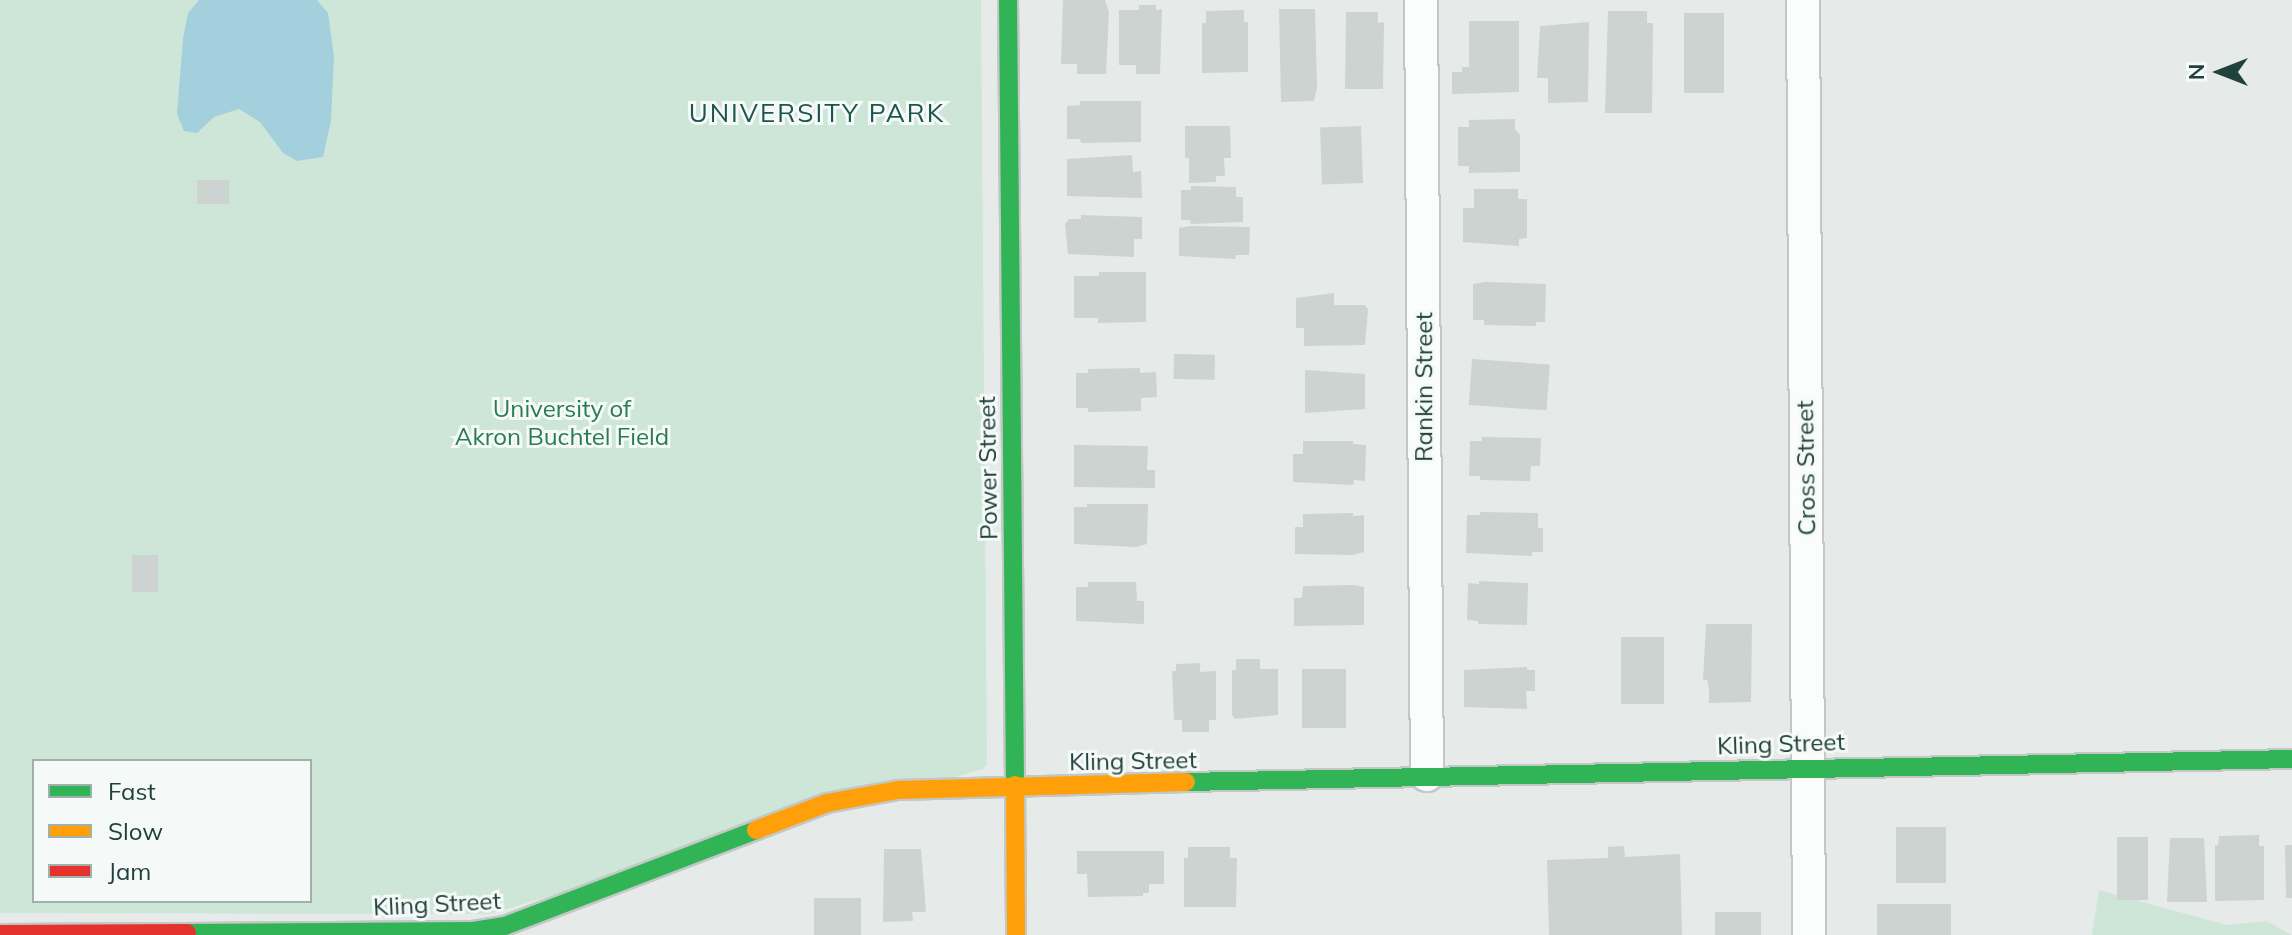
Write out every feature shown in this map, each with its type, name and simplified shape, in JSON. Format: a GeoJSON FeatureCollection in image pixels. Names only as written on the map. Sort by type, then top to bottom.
{"type":"FeatureCollection","features":[{"type":"Feature","properties":{"kind":"street","name":"Power Street"},"geometry":{"type":"LineString","coordinates":[[1008,0],[1016,935]]}},
{"type":"Feature","properties":{"kind":"street","name":"Rankin Street"},"geometry":{"type":"LineString","coordinates":[[1421,0],[1427,775]]}},
{"type":"Feature","properties":{"kind":"street","name":"Cross Street"},"geometry":{"type":"LineString","coordinates":[[1803,0],[1809,935]]}},
{"type":"Feature","properties":{"kind":"street","name":"Kling Street"},"geometry":{"type":"LineString","coordinates":[[0,934],[473,931],[532,918],[847,797],[898,790],[1427,775],[1635,774],[1809,767],[2292,759]]}},
{"type":"Feature","properties":{"kind":"green space","name":"University of Akron Buchtel Field"},"geometry":{"type":"Polygon","coordinates":[[[0,0],[981,0],[987,764],[983,769],[489,914],[0,913],[0,0]]]}},
{"type":"Feature","properties":{"kind":"green space"},"geometry":{"type":"Polygon","coordinates":[[[2099,890],[2227,925],[2266,921],[2292,935],[2092,935],[2099,890]]]}},
{"type":"Feature","properties":{"kind":"water"},"geometry":{"type":"Polygon","coordinates":[[[199,0],[317,0],[328,13],[334,57],[331,121],[323,157],[297,161],[283,153],[260,122],[239,109],[214,117],[197,133],[184,131],[177,114],[183,38],[188,13],[199,0]]]}},
{"type":"Feature","properties":{"kind":"building"},"geometry":{"type":"Polygon","coordinates":[[[1063,0],[1105,0],[1109,12],[1106,74],[1077,74],[1077,64],[1061,64],[1063,0]]]}},
{"type":"Feature","properties":{"kind":"building"},"geometry":{"type":"Polygon","coordinates":[[[1139,5],[1156,5],[1156,10],[1162,9],[1160,74],[1136,74],[1136,65],[1119,65],[1119,10],[1139,10],[1139,5]]]}},
{"type":"Feature","properties":{"kind":"building"},"geometry":{"type":"Polygon","coordinates":[[[1279,9],[1315,9],[1317,88],[1314,101],[1281,102],[1279,9]]]}},
{"type":"Feature","properties":{"kind":"building"},"geometry":{"type":"Polygon","coordinates":[[[1244,10],[1244,22],[1248,22],[1248,72],[1202,73],[1202,23],[1206,23],[1206,11],[1244,10]]]}},
{"type":"Feature","properties":{"kind":"building"},"geometry":{"type":"Polygon","coordinates":[[[1608,11],[1647,11],[1647,23],[1653,23],[1652,113],[1605,113],[1608,11]]]}},
{"type":"Feature","properties":{"kind":"building"},"geometry":{"type":"Polygon","coordinates":[[[1346,12],[1378,12],[1378,23],[1384,22],[1383,89],[1345,89],[1346,12]]]}},
{"type":"Feature","properties":{"kind":"building"},"geometry":{"type":"Polygon","coordinates":[[[1684,13],[1724,13],[1724,93],[1684,93],[1684,13]]]}},
{"type":"Feature","properties":{"kind":"building"},"geometry":{"type":"Polygon","coordinates":[[[1469,21],[1519,21],[1519,92],[1452,94],[1452,72],[1462,72],[1462,67],[1469,67],[1469,21]]]}},
{"type":"Feature","properties":{"kind":"building"},"geometry":{"type":"Polygon","coordinates":[[[1589,22],[1588,102],[1548,103],[1548,78],[1537,78],[1540,26],[1589,22]]]}},
{"type":"Feature","properties":{"kind":"building"},"geometry":{"type":"Polygon","coordinates":[[[1080,101],[1141,101],[1141,142],[1081,143],[1080,139],[1067,139],[1067,106],[1080,105],[1080,101]]]}},
{"type":"Feature","properties":{"kind":"building"},"geometry":{"type":"Polygon","coordinates":[[[1515,119],[1515,129],[1520,135],[1520,172],[1469,173],[1469,166],[1458,166],[1458,127],[1469,127],[1469,120],[1515,119]]]}},
{"type":"Feature","properties":{"kind":"building"},"geometry":{"type":"Polygon","coordinates":[[[1185,126],[1230,126],[1231,158],[1224,158],[1225,176],[1216,176],[1216,182],[1189,183],[1185,126]]]}},
{"type":"Feature","properties":{"kind":"building"},"geometry":{"type":"Polygon","coordinates":[[[1361,126],[1363,183],[1322,184],[1320,127],[1361,126]]]}},
{"type":"Feature","properties":{"kind":"building"},"geometry":{"type":"Polygon","coordinates":[[[1132,155],[1133,172],[1141,171],[1142,198],[1067,196],[1067,159],[1132,155]]]}},
{"type":"Feature","properties":{"kind":"building"},"geometry":{"type":"Polygon","coordinates":[[[197,180],[229,180],[229,204],[197,204],[197,180]]]}},
{"type":"Feature","properties":{"kind":"building"},"geometry":{"type":"Polygon","coordinates":[[[1191,186],[1236,187],[1236,197],[1243,197],[1243,222],[1191,224],[1190,220],[1181,220],[1181,190],[1191,190],[1191,186]]]}},
{"type":"Feature","properties":{"kind":"building"},"geometry":{"type":"Polygon","coordinates":[[[1474,189],[1518,189],[1518,199],[1527,199],[1527,238],[1519,239],[1519,246],[1463,242],[1463,208],[1474,208],[1474,189]]]}},
{"type":"Feature","properties":{"kind":"building"},"geometry":{"type":"Polygon","coordinates":[[[1081,215],[1142,217],[1142,239],[1134,239],[1134,257],[1068,254],[1065,224],[1069,219],[1081,219],[1081,215]]]}},
{"type":"Feature","properties":{"kind":"building"},"geometry":{"type":"Polygon","coordinates":[[[1250,227],[1249,255],[1236,255],[1235,259],[1179,256],[1179,228],[1250,227]]]}},
{"type":"Feature","properties":{"kind":"building"},"geometry":{"type":"Polygon","coordinates":[[[1099,272],[1146,272],[1146,322],[1098,323],[1098,318],[1074,318],[1074,276],[1099,276],[1099,272]]]}},
{"type":"Feature","properties":{"kind":"building"},"geometry":{"type":"Polygon","coordinates":[[[1473,284],[1546,284],[1545,322],[1536,322],[1536,326],[1484,325],[1484,320],[1473,320],[1473,284]]]}},
{"type":"Feature","properties":{"kind":"building"},"geometry":{"type":"Polygon","coordinates":[[[1334,293],[1334,305],[1365,305],[1368,309],[1365,345],[1304,346],[1304,328],[1296,328],[1296,298],[1334,293]]]}},
{"type":"Feature","properties":{"kind":"building"},"geometry":{"type":"Polygon","coordinates":[[[1174,354],[1215,355],[1215,380],[1174,379],[1174,354]]]}},
{"type":"Feature","properties":{"kind":"building"},"geometry":{"type":"Polygon","coordinates":[[[1472,359],[1550,364],[1547,410],[1469,405],[1472,359]]]}},
{"type":"Feature","properties":{"kind":"building"},"geometry":{"type":"Polygon","coordinates":[[[1140,368],[1140,373],[1156,372],[1157,397],[1141,398],[1141,411],[1088,412],[1088,408],[1076,408],[1076,373],[1088,373],[1088,369],[1140,368]]]}},
{"type":"Feature","properties":{"kind":"building"},"geometry":{"type":"Polygon","coordinates":[[[1305,370],[1365,374],[1365,409],[1305,413],[1305,370]]]}},
{"type":"Feature","properties":{"kind":"building"},"geometry":{"type":"Polygon","coordinates":[[[1482,437],[1541,438],[1540,466],[1531,466],[1530,481],[1480,480],[1480,476],[1469,476],[1470,441],[1482,441],[1482,437]]]}},
{"type":"Feature","properties":{"kind":"building"},"geometry":{"type":"Polygon","coordinates":[[[1303,441],[1353,441],[1353,444],[1366,445],[1365,481],[1354,480],[1353,485],[1293,482],[1293,454],[1303,454],[1303,441]]]}},
{"type":"Feature","properties":{"kind":"building"},"geometry":{"type":"Polygon","coordinates":[[[1074,445],[1148,446],[1147,470],[1155,470],[1155,488],[1074,487],[1074,445]]]}},
{"type":"Feature","properties":{"kind":"building"},"geometry":{"type":"Polygon","coordinates":[[[1087,504],[1148,504],[1147,544],[1135,547],[1074,544],[1074,507],[1087,507],[1087,504]]]}},
{"type":"Feature","properties":{"kind":"building"},"geometry":{"type":"Polygon","coordinates":[[[1480,512],[1538,513],[1538,528],[1543,528],[1543,552],[1532,552],[1532,556],[1466,553],[1467,515],[1480,515],[1480,512]]]}},
{"type":"Feature","properties":{"kind":"building"},"geometry":{"type":"Polygon","coordinates":[[[1353,513],[1353,516],[1364,515],[1364,552],[1352,555],[1295,554],[1295,527],[1303,527],[1303,514],[1353,513]]]}},
{"type":"Feature","properties":{"kind":"building"},"geometry":{"type":"Polygon","coordinates":[[[132,555],[158,555],[158,592],[132,592],[132,555]]]}},
{"type":"Feature","properties":{"kind":"building"},"geometry":{"type":"Polygon","coordinates":[[[1479,581],[1528,583],[1527,625],[1478,624],[1478,621],[1467,620],[1468,583],[1479,584],[1479,581]]]}},
{"type":"Feature","properties":{"kind":"building"},"geometry":{"type":"Polygon","coordinates":[[[1088,582],[1136,582],[1137,601],[1144,601],[1144,624],[1076,621],[1076,587],[1088,587],[1088,582]]]}},
{"type":"Feature","properties":{"kind":"building"},"geometry":{"type":"Polygon","coordinates":[[[1303,586],[1364,587],[1364,625],[1294,626],[1294,598],[1302,598],[1303,586]]]}},
{"type":"Feature","properties":{"kind":"building"},"geometry":{"type":"Polygon","coordinates":[[[1706,624],[1752,624],[1751,702],[1709,703],[1707,680],[1703,680],[1706,624]]]}},
{"type":"Feature","properties":{"kind":"building"},"geometry":{"type":"Polygon","coordinates":[[[1621,637],[1664,637],[1664,704],[1621,704],[1621,637]]]}},
{"type":"Feature","properties":{"kind":"building"},"geometry":{"type":"Polygon","coordinates":[[[1236,659],[1260,659],[1260,669],[1278,669],[1278,715],[1235,719],[1232,715],[1232,670],[1236,670],[1236,659]]]}},
{"type":"Feature","properties":{"kind":"building"},"geometry":{"type":"Polygon","coordinates":[[[1200,663],[1200,672],[1216,671],[1216,720],[1209,720],[1209,732],[1182,732],[1182,720],[1174,720],[1172,671],[1176,671],[1176,664],[1200,663]]]}},
{"type":"Feature","properties":{"kind":"building"},"geometry":{"type":"Polygon","coordinates":[[[1527,667],[1527,670],[1535,670],[1535,691],[1526,691],[1527,709],[1464,707],[1464,670],[1527,667]]]}},
{"type":"Feature","properties":{"kind":"building"},"geometry":{"type":"Polygon","coordinates":[[[1302,669],[1346,669],[1346,728],[1302,728],[1302,669]]]}},
{"type":"Feature","properties":{"kind":"building"},"geometry":{"type":"Polygon","coordinates":[[[1896,827],[1946,827],[1946,883],[1896,883],[1896,827]]]}},
{"type":"Feature","properties":{"kind":"building"},"geometry":{"type":"Polygon","coordinates":[[[2259,835],[2259,846],[2264,846],[2264,900],[2215,901],[2215,845],[2218,845],[2219,836],[2259,835]]]}},
{"type":"Feature","properties":{"kind":"building"},"geometry":{"type":"Polygon","coordinates":[[[2117,837],[2148,837],[2148,900],[2117,900],[2117,837]]]}},
{"type":"Feature","properties":{"kind":"building"},"geometry":{"type":"Polygon","coordinates":[[[2170,838],[2204,838],[2207,902],[2167,902],[2170,838]]]}},
{"type":"Feature","properties":{"kind":"building"},"geometry":{"type":"Polygon","coordinates":[[[2285,845],[2292,845],[2292,898],[2286,898],[2285,845]]]}},
{"type":"Feature","properties":{"kind":"building"},"geometry":{"type":"Polygon","coordinates":[[[1624,846],[1625,857],[1680,854],[1682,935],[1549,935],[1547,860],[1608,858],[1608,847],[1624,846]]]}},
{"type":"Feature","properties":{"kind":"building"},"geometry":{"type":"Polygon","coordinates":[[[1188,847],[1230,847],[1230,858],[1237,858],[1236,907],[1184,907],[1184,858],[1188,858],[1188,847]]]}},
{"type":"Feature","properties":{"kind":"building"},"geometry":{"type":"Polygon","coordinates":[[[884,849],[921,849],[926,912],[912,912],[913,921],[883,922],[884,849]]]}},
{"type":"Feature","properties":{"kind":"building"},"geometry":{"type":"Polygon","coordinates":[[[1077,851],[1164,851],[1164,884],[1149,884],[1149,893],[1143,893],[1143,896],[1088,897],[1087,874],[1077,874],[1077,851]]]}},
{"type":"Feature","properties":{"kind":"building"},"geometry":{"type":"Polygon","coordinates":[[[814,898],[861,898],[861,935],[814,935],[814,898]]]}},
{"type":"Feature","properties":{"kind":"building"},"geometry":{"type":"Polygon","coordinates":[[[1877,904],[1951,904],[1951,935],[1877,935],[1877,904]]]}},
{"type":"Feature","properties":{"kind":"building"},"geometry":{"type":"Polygon","coordinates":[[[1715,912],[1761,912],[1761,935],[1715,935],[1715,912]]]}},
{"type":"Feature","properties":{"kind":"traffic: fast"},"geometry":{"type":"LineString","coordinates":[[1008,0],[1015,785]]}},
{"type":"Feature","properties":{"kind":"traffic: fast"},"geometry":{"type":"LineString","coordinates":[[1186,782],[2292,759]]}},
{"type":"Feature","properties":{"kind":"traffic: fast"},"geometry":{"type":"LineString","coordinates":[[187,933],[473,931],[505,926],[756,830]]}},
{"type":"Feature","properties":{"kind":"traffic: slow"},"geometry":{"type":"LineString","coordinates":[[756,830],[827,803],[898,790],[1186,782]]}},
{"type":"Feature","properties":{"kind":"traffic: slow"},"geometry":{"type":"LineString","coordinates":[[1015,785],[1016,935]]}},
{"type":"Feature","properties":{"kind":"traffic: jam"},"geometry":{"type":"LineString","coordinates":[[0,934],[187,933]]}},
{"type":"Feature","properties":{"kind":"district","name":"UNIVERSITY PARK"},"geometry":{"type":"Point","coordinates":[817,113]}}]}
